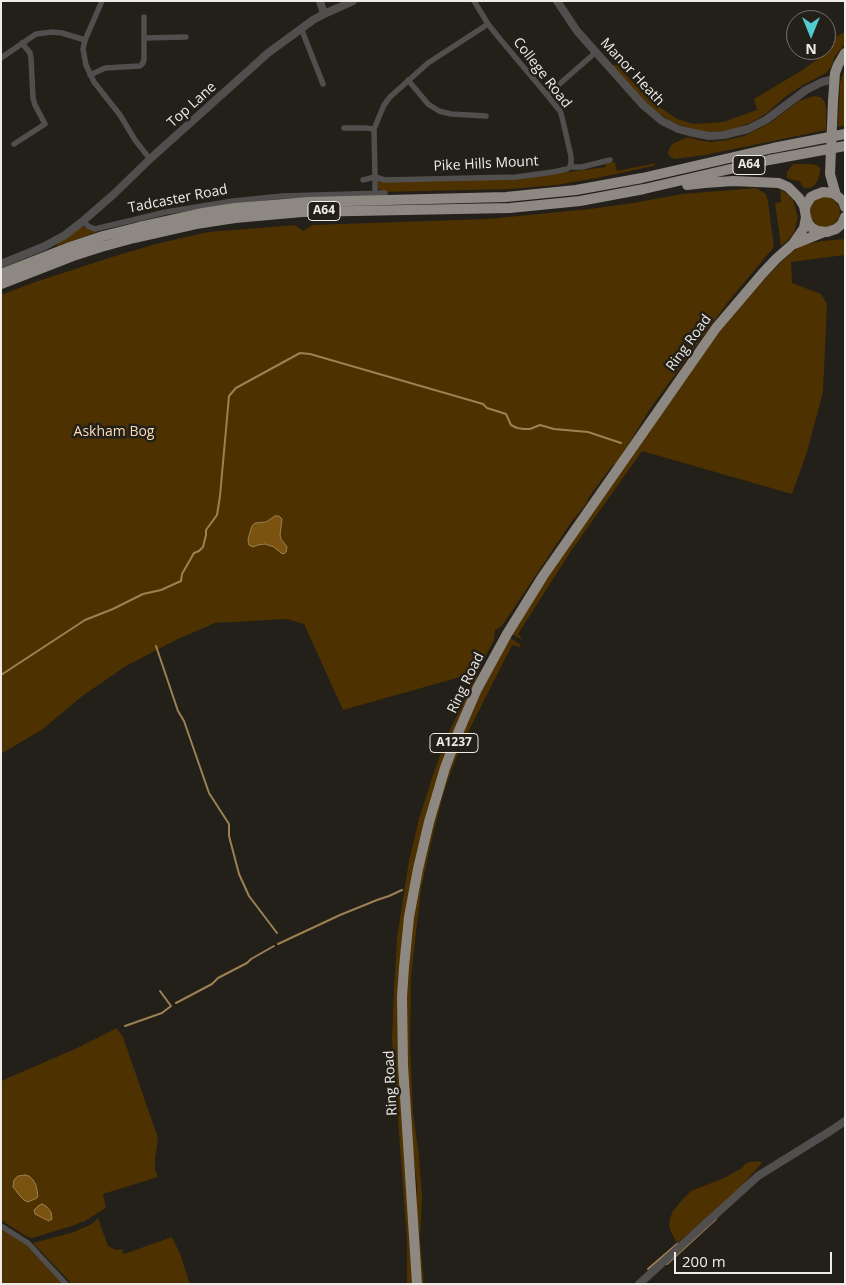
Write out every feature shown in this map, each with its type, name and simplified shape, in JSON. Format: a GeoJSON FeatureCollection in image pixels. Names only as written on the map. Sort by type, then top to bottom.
{"type":"FeatureCollection","features":[{"type":"Feature","properties":{"kind":"highway"},"geometry":{"type":"LineString","coordinates":[[836,195],[830,170],[833,97],[838,65],[845,53]]}},
{"type":"Feature","properties":{"kind":"highway","name":"A64"},"geometry":{"type":"LineString","coordinates":[[1,274],[103,236],[203,213],[300,203],[506,197],[576,190],[642,178],[754,152],[845,134]]}},
{"type":"Feature","properties":{"kind":"highway","name":"A64"},"geometry":{"type":"LineString","coordinates":[[1,284],[100,247],[172,229],[235,218],[302,212],[510,208],[580,201],[654,187],[769,160],[845,146]]}},
{"type":"Feature","properties":{"kind":"highway","name":"Ring Road"},"geometry":{"type":"LineString","coordinates":[[417,1284],[403,1065],[402,997],[409,917],[418,869],[429,822],[445,768],[477,689],[506,634],[543,576],[716,328],[757,279],[793,244],[804,228],[808,201],[819,193],[826,183],[830,170]]}},
{"type":"Feature","properties":{"kind":"highway"},"geometry":{"type":"LineString","coordinates":[[654,187],[675,187],[733,181],[779,183],[788,187],[802,202],[808,223],[812,228],[828,232],[839,227],[845,218]]}},
{"type":"Feature","properties":{"kind":"highway"},"geometry":{"type":"LineString","coordinates":[[819,193],[828,192],[836,195],[845,207]]}},
{"type":"Feature","properties":{"kind":"highway","name":"Ring Road"},"geometry":{"type":"LineString","coordinates":[[793,244],[828,232]]}},
{"type":"Feature","properties":{"kind":"street"},"geometry":{"type":"LineString","coordinates":[[102,1],[84,40],[84,56],[90,75],[150,159]]}},
{"type":"Feature","properties":{"kind":"street"},"geometry":{"type":"LineString","coordinates":[[320,1],[324,14]]}},
{"type":"Feature","properties":{"kind":"street","name":"Top Lane"},"geometry":{"type":"LineString","coordinates":[[83,221],[253,66],[300,28],[352,1]]}},
{"type":"Feature","properties":{"kind":"street","name":"College Road"},"geometry":{"type":"LineString","coordinates":[[474,1],[488,24],[560,112],[571,156],[570,167]]}},
{"type":"Feature","properties":{"kind":"street","name":"Manor Heath"},"geometry":{"type":"LineString","coordinates":[[556,1],[578,31],[642,105],[662,121],[678,129],[700,135],[724,135],[748,129],[766,120],[814,86],[835,79]]}},
{"type":"Feature","properties":{"kind":"street"},"geometry":{"type":"LineString","coordinates":[[90,75],[105,68],[140,66],[143,64],[144,17]]}},
{"type":"Feature","properties":{"kind":"street"},"geometry":{"type":"LineString","coordinates":[[375,193],[374,129],[384,105],[390,97],[428,63],[488,24]]}},
{"type":"Feature","properties":{"kind":"street"},"geometry":{"type":"LineString","coordinates":[[300,28],[322,82],[327,77]]}},
{"type":"Feature","properties":{"kind":"street"},"geometry":{"type":"LineString","coordinates":[[1,58],[36,34],[52,32],[84,40]]}},
{"type":"Feature","properties":{"kind":"street"},"geometry":{"type":"LineString","coordinates":[[144,38],[186,37]]}},
{"type":"Feature","properties":{"kind":"street"},"geometry":{"type":"LineString","coordinates":[[14,144],[47,127],[35,105],[30,53],[22,43]]}},
{"type":"Feature","properties":{"kind":"street"},"geometry":{"type":"LineString","coordinates":[[547,95],[596,52]]}},
{"type":"Feature","properties":{"kind":"street"},"geometry":{"type":"LineString","coordinates":[[408,80],[428,104],[438,111],[451,114],[486,116]]}},
{"type":"Feature","properties":{"kind":"street"},"geometry":{"type":"LineString","coordinates":[[814,86],[827,88],[833,97]]}},
{"type":"Feature","properties":{"kind":"street"},"geometry":{"type":"LineString","coordinates":[[344,128],[374,129]]}},
{"type":"Feature","properties":{"kind":"street","name":"Pike Hills Mount"},"geometry":{"type":"LineString","coordinates":[[363,180],[516,177],[553,172],[570,167],[582,167],[610,160]]}},
{"type":"Feature","properties":{"kind":"street","name":"Tadcaster Road"},"geometry":{"type":"LineString","coordinates":[[83,221],[95,229],[158,214],[225,202],[282,196],[385,193]]}},
{"type":"Feature","properties":{"kind":"street"},"geometry":{"type":"LineString","coordinates":[[1,264],[55,241],[83,221]]}},
{"type":"Feature","properties":{"kind":"street"},"geometry":{"type":"LineString","coordinates":[[828,232],[845,233]]}},
{"type":"Feature","properties":{"kind":"street"},"geometry":{"type":"LineString","coordinates":[[639,1284],[758,1176],[845,1121]]}},
{"type":"Feature","properties":{"kind":"street"},"geometry":{"type":"LineString","coordinates":[[1,1226],[28,1243],[66,1284]]}},
{"type":"Feature","properties":{"kind":"green space"},"geometry":{"type":"Polygon","coordinates":[[[845,32],[845,44],[836,55],[836,37],[845,32]]]}},
{"type":"Feature","properties":{"kind":"green space"},"geometry":{"type":"Polygon","coordinates":[[[817,60],[834,60],[826,73],[785,97],[767,113],[754,121],[732,130],[709,132],[695,130],[674,123],[648,106],[611,65],[617,65],[648,99],[677,119],[694,124],[723,122],[757,110],[754,99],[817,60]]]}},
{"type":"Feature","properties":{"kind":"green space"},"geometry":{"type":"Polygon","coordinates":[[[845,68],[845,125],[838,127],[840,83],[845,68]]]}},
{"type":"Feature","properties":{"kind":"green space"},"geometry":{"type":"Polygon","coordinates":[[[814,96],[821,97],[824,101],[826,107],[826,130],[705,155],[674,159],[669,156],[670,147],[674,143],[688,137],[710,142],[744,136],[770,123],[799,101],[814,96]]]}},
{"type":"Feature","properties":{"kind":"green space"},"geometry":{"type":"Polygon","coordinates":[[[615,162],[617,171],[656,163],[653,166],[556,185],[511,189],[382,192],[378,188],[378,180],[537,176],[606,167],[605,164],[615,162]]]}},
{"type":"Feature","properties":{"kind":"green space"},"geometry":{"type":"Polygon","coordinates":[[[793,164],[816,165],[820,168],[815,185],[810,188],[804,188],[800,181],[787,178],[787,172],[793,164]]]}},
{"type":"Feature","properties":{"kind":"green space","name":"Askham Bog"},"geometry":{"type":"Polygon","coordinates":[[[756,188],[766,194],[774,247],[728,302],[650,409],[617,463],[612,466],[589,497],[502,626],[495,630],[494,640],[478,672],[343,710],[304,624],[287,619],[215,623],[178,639],[126,666],[81,697],[43,729],[1,754],[1,295],[112,257],[208,232],[295,225],[303,231],[312,225],[487,219],[590,209],[682,194],[756,188]]]}},
{"type":"Feature","properties":{"kind":"green space"},"geometry":{"type":"Polygon","coordinates":[[[780,190],[793,200],[798,217],[793,234],[781,246],[775,203],[781,202],[780,190]]]}},
{"type":"Feature","properties":{"kind":"green space"},"geometry":{"type":"Polygon","coordinates":[[[825,197],[836,201],[840,212],[836,223],[825,227],[814,223],[810,212],[814,201],[825,197]]]}},
{"type":"Feature","properties":{"kind":"green space"},"geometry":{"type":"Polygon","coordinates":[[[81,226],[97,232],[57,246],[56,243],[81,226]]]}},
{"type":"Feature","properties":{"kind":"green space"},"geometry":{"type":"Polygon","coordinates":[[[845,239],[845,255],[791,262],[792,283],[821,294],[827,304],[823,392],[807,452],[792,494],[642,451],[571,551],[518,634],[523,640],[511,634],[560,558],[721,329],[757,287],[790,253],[802,245],[845,239]]]}},
{"type":"Feature","properties":{"kind":"green space"},"geometry":{"type":"Polygon","coordinates":[[[509,637],[521,645],[520,647],[512,645],[460,748],[445,788],[421,889],[411,977],[410,1045],[413,1113],[422,1197],[420,1238],[424,1284],[422,1284],[416,1218],[417,1185],[411,1141],[406,1046],[407,977],[411,935],[418,888],[443,788],[460,739],[485,683],[509,637]]]}},
{"type":"Feature","properties":{"kind":"green space"},"geometry":{"type":"Polygon","coordinates":[[[478,673],[476,683],[438,778],[400,973],[413,1284],[407,1284],[407,1241],[392,1039],[397,938],[409,861],[419,819],[448,734],[478,673]]]}},
{"type":"Feature","properties":{"kind":"green space"},"geometry":{"type":"Polygon","coordinates":[[[117,1028],[123,1037],[158,1138],[155,1169],[158,1177],[103,1194],[106,1208],[83,1222],[32,1238],[26,1236],[1,1220],[1,1081],[75,1049],[117,1028]]]}},
{"type":"Feature","properties":{"kind":"green space"},"geometry":{"type":"Polygon","coordinates":[[[759,1161],[762,1163],[737,1191],[677,1243],[669,1226],[670,1218],[673,1211],[691,1191],[724,1178],[742,1168],[745,1164],[759,1161]]]}},
{"type":"Feature","properties":{"kind":"green space"},"geometry":{"type":"Polygon","coordinates":[[[98,1218],[108,1246],[116,1250],[122,1249],[124,1254],[172,1237],[181,1256],[190,1284],[72,1284],[33,1243],[74,1232],[92,1224],[98,1218]]]}},
{"type":"Feature","properties":{"kind":"green space"},"geometry":{"type":"Polygon","coordinates":[[[1,1228],[25,1244],[63,1284],[1,1284],[1,1228]]]}},
{"type":"Feature","properties":{"kind":"shaded area"},"geometry":{"type":"Polygon","coordinates":[[[275,516],[279,516],[282,519],[280,535],[287,547],[284,554],[274,547],[265,544],[253,547],[249,545],[248,539],[252,526],[255,523],[266,522],[275,516]]]}},
{"type":"Feature","properties":{"kind":"shaded area"},"geometry":{"type":"Polygon","coordinates":[[[25,1175],[33,1180],[38,1196],[28,1202],[13,1187],[14,1180],[18,1176],[25,1175]]]}},
{"type":"Feature","properties":{"kind":"shaded area"},"geometry":{"type":"Polygon","coordinates":[[[42,1204],[51,1212],[52,1219],[49,1221],[35,1214],[34,1210],[42,1204]]]}},
{"type":"Feature","properties":{"kind":"waterway"},"geometry":{"type":"LineString","coordinates":[[1,675],[85,620],[143,594],[161,590],[181,581],[182,574],[194,553],[203,547],[206,530],[217,515],[229,396],[236,388],[300,353],[310,354],[483,404],[487,408],[506,414],[511,425],[517,428],[530,429],[540,425],[554,429],[588,432],[621,443]]}},
{"type":"Feature","properties":{"kind":"waterway"},"geometry":{"type":"LineString","coordinates":[[156,646],[209,793],[229,824],[229,836],[239,874],[249,896],[277,933]]}},
{"type":"Feature","properties":{"kind":"waterway"},"geometry":{"type":"LineString","coordinates":[[278,944],[340,915],[402,890]]}},
{"type":"Feature","properties":{"kind":"waterway"},"geometry":{"type":"LineString","coordinates":[[176,1003],[212,984],[218,978],[274,946]]}},
{"type":"Feature","properties":{"kind":"waterway"},"geometry":{"type":"LineString","coordinates":[[125,1026],[162,1013],[171,1006],[160,991]]}},
{"type":"Feature","properties":{"kind":"waterway"},"geometry":{"type":"LineString","coordinates":[[667,1264],[716,1219]]}},
{"type":"Feature","properties":{"kind":"waterway"},"geometry":{"type":"LineString","coordinates":[[648,1269],[677,1244]]}}]}
